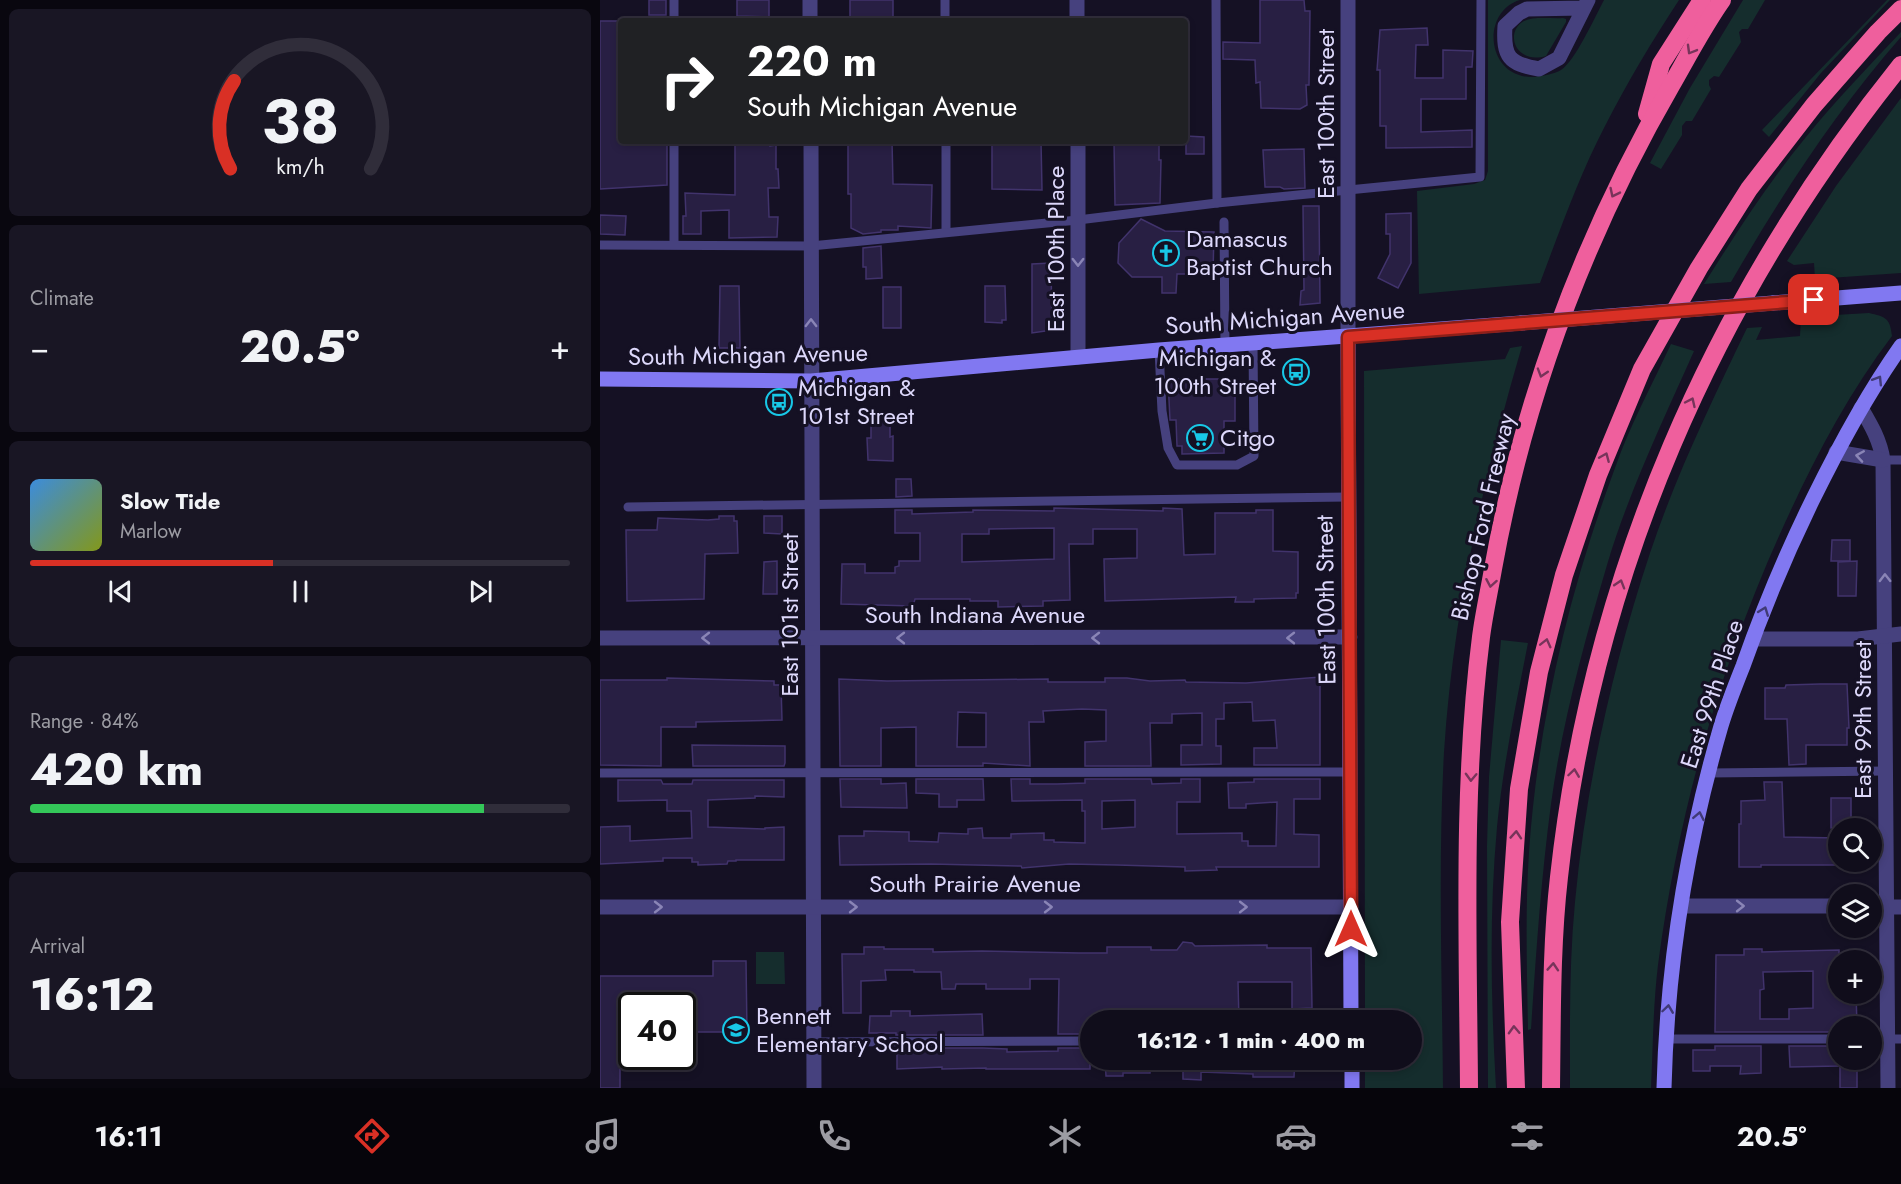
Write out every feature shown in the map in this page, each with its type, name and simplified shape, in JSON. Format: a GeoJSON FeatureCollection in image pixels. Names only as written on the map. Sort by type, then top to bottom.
{"type":"FeatureCollection","features":[{"type":"Feature","properties":{"kind":"highway"},"geometry":{"type":"LineString","coordinates":[[1640,140],[1661,64],[1701,0]]}},
{"type":"Feature","properties":{"kind":"highway","name":"Bishop Ford Freeway"},"geometry":{"type":"LineString","coordinates":[[1469,1088],[1467,876],[1472,727],[1483,624],[1499,536],[1518,453],[1546,360],[1587,249],[1640,140],[1722,0]]}},
{"type":"Feature","properties":{"kind":"highway"},"geometry":{"type":"LineString","coordinates":[[1516,1088],[1510,922],[1520,789],[1539,672],[1564,574],[1598,475],[1642,369],[1699,268],[1749,189],[1814,105],[1901,9]]}},
{"type":"Feature","properties":{"kind":"highway"},"geometry":{"type":"LineString","coordinates":[[1551,1088],[1552,988],[1559,878],[1575,762],[1604,635],[1637,530],[1672,441],[1716,348],[1777,240],[1846,134],[1901,65]]}},
{"type":"Feature","properties":{"kind":"street"},"geometry":{"type":"LineString","coordinates":[[810,0],[810,18]]}},
{"type":"Feature","properties":{"kind":"street"},"geometry":{"type":"LineString","coordinates":[[1077,0],[1077,18]]}},
{"type":"Feature","properties":{"kind":"street","name":"East 100th Street"},"geometry":{"type":"LineString","coordinates":[[1348,0],[1351,1010]]}},
{"type":"Feature","properties":{"kind":"street"},"geometry":{"type":"LineString","coordinates":[[1585,4],[1559,58],[1539,69],[1523,66],[1508,56],[1504,45],[1505,26],[1519,13],[1527,9],[1585,4]]}},
{"type":"Feature","properties":{"kind":"street","name":"East 101st Street"},"geometry":{"type":"LineString","coordinates":[[811,144],[814,1088]]}},
{"type":"Feature","properties":{"kind":"street","name":"East 100th Place"},"geometry":{"type":"LineString","coordinates":[[1078,144],[1078,357]]}},
{"type":"Feature","properties":{"kind":"street","name":"South Michigan Avenue"},"geometry":{"type":"LineString","coordinates":[[600,379],[811,381],[1160,350],[1901,292]]}},
{"type":"Feature","properties":{"kind":"street","name":"East 99th Place"},"geometry":{"type":"LineString","coordinates":[[1664,1088],[1665,1039],[1682,906],[1701,802],[1721,724],[1777,577],[1836,453],[1861,408],[1901,346]]}},
{"type":"Feature","properties":{"kind":"street","name":"East 99th Street"},"geometry":{"type":"LineString","coordinates":[[1861,408],[1881,446],[1883,460],[1893,635],[1886,771],[1888,1088]]}},
{"type":"Feature","properties":{"kind":"street"},"geometry":{"type":"LineString","coordinates":[[1836,453],[1883,460]]}},
{"type":"Feature","properties":{"kind":"street"},"geometry":{"type":"LineString","coordinates":[[1753,639],[1858,639],[1893,635]]}},
{"type":"Feature","properties":{"kind":"street","name":"South Indiana Avenue"},"geometry":{"type":"LineString","coordinates":[[600,638],[1350,638]]}},
{"type":"Feature","properties":{"kind":"street"},"geometry":{"type":"LineString","coordinates":[[1682,906],[1828,906]]}},
{"type":"Feature","properties":{"kind":"street","name":"South Prairie Avenue"},"geometry":{"type":"LineString","coordinates":[[600,907],[1351,907]]}},
{"type":"Feature","properties":{"kind":"street"},"geometry":{"type":"LineString","coordinates":[[1352,1070],[1352,1088]]}},
{"type":"Feature","properties":{"kind":"lane"},"geometry":{"type":"LineString","coordinates":[[674,0],[674,18]]}},
{"type":"Feature","properties":{"kind":"lane"},"geometry":{"type":"LineString","coordinates":[[945,0],[945,18]]}},
{"type":"Feature","properties":{"kind":"lane"},"geometry":{"type":"LineString","coordinates":[[1216,0],[1217,203]]}},
{"type":"Feature","properties":{"kind":"lane"},"geometry":{"type":"LineString","coordinates":[[600,245],[811,246],[1480,177],[1481,0]]}},
{"type":"Feature","properties":{"kind":"lane"},"geometry":{"type":"LineString","coordinates":[[674,144],[674,244]]}},
{"type":"Feature","properties":{"kind":"lane"},"geometry":{"type":"LineString","coordinates":[[946,144],[946,232]]}},
{"type":"Feature","properties":{"kind":"lane"},"geometry":{"type":"LineString","coordinates":[[1224,222],[1226,346]]}},
{"type":"Feature","properties":{"kind":"lane"},"geometry":{"type":"LineString","coordinates":[[1160,350],[1165,430],[1168,448],[1177,465],[1237,465],[1254,456],[1253,344]]}},
{"type":"Feature","properties":{"kind":"lane"},"geometry":{"type":"LineString","coordinates":[[1883,460],[1901,460]]}},
{"type":"Feature","properties":{"kind":"lane"},"geometry":{"type":"LineString","coordinates":[[628,507],[1348,497]]}},
{"type":"Feature","properties":{"kind":"lane"},"geometry":{"type":"LineString","coordinates":[[1709,772],[1886,771]]}},
{"type":"Feature","properties":{"kind":"lane"},"geometry":{"type":"LineString","coordinates":[[600,773],[1350,772]]}},
{"type":"Feature","properties":{"kind":"lane"},"geometry":{"type":"LineString","coordinates":[[1665,1039],[1828,1039]]}},
{"type":"Feature","properties":{"kind":"lane"},"geometry":{"type":"LineString","coordinates":[[814,1042],[1080,1041]]}},
{"type":"Feature","properties":{"kind":"green space"},"geometry":{"type":"Polygon","coordinates":[[[1488,0],[1520,0],[1507,7],[1499,17],[1494,30],[1494,44],[1498,57],[1506,68],[1518,75],[1534,77],[1555,73],[1566,65],[1584,38],[1604,0],[1679,0],[1613,110],[1570,203],[1540,283],[1419,294],[1417,191],[1474,184],[1485,180],[1488,171],[1488,0]]]}},
{"type":"Feature","properties":{"kind":"green space"},"geometry":{"type":"Polygon","coordinates":[[[1743,0],[1765,0],[1748,29],[1742,29],[1739,32],[1741,42],[1719,77],[1714,76],[1709,80],[1711,89],[1692,121],[1686,121],[1682,126],[1682,135],[1661,169],[1650,163],[1690,88],[1743,0]]]}},
{"type":"Feature","properties":{"kind":"green space"},"geometry":{"type":"Polygon","coordinates":[[[1887,0],[1890,0],[1821,73],[1769,137],[1762,130],[1887,0]]]}},
{"type":"Feature","properties":{"kind":"green space"},"geometry":{"type":"Polygon","coordinates":[[[1538,18],[1563,18],[1566,22],[1546,56],[1535,58],[1520,52],[1514,39],[1518,26],[1524,21],[1538,18]]]}},
{"type":"Feature","properties":{"kind":"green space"},"geometry":{"type":"Polygon","coordinates":[[[1901,32],[1901,37],[1810,155],[1731,282],[1704,284],[1792,154],[1841,96],[1901,32]]]}},
{"type":"Feature","properties":{"kind":"green space"},"geometry":{"type":"Polygon","coordinates":[[[1901,98],[1901,273],[1815,279],[1814,263],[1794,265],[1787,261],[1836,186],[1901,98]]]}},
{"type":"Feature","properties":{"kind":"green space"},"geometry":{"type":"Polygon","coordinates":[[[1869,313],[1888,321],[1892,336],[1861,381],[1833,428],[1784,525],[1740,631],[1704,740],[1677,852],[1658,965],[1651,1088],[1570,1088],[1572,948],[1586,813],[1603,725],[1624,638],[1650,553],[1671,495],[1747,328],[1762,327],[1756,340],[1800,336],[1801,317],[1869,313]]]}},
{"type":"Feature","properties":{"kind":"green space"},"geometry":{"type":"Polygon","coordinates":[[[1671,344],[1694,351],[1647,456],[1616,537],[1598,594],[1567,713],[1547,832],[1531,1029],[1528,1030],[1529,852],[1540,754],[1558,657],[1598,514],[1627,436],[1671,344]]]}},
{"type":"Feature","properties":{"kind":"green space"},"geometry":{"type":"Polygon","coordinates":[[[1522,346],[1495,446],[1472,547],[1454,649],[1448,700],[1441,836],[1443,1088],[1365,1088],[1365,1070],[1422,1070],[1422,1010],[1365,1010],[1364,371],[1505,359],[1510,348],[1522,346]]]}},
{"type":"Feature","properties":{"kind":"green space"},"geometry":{"type":"Polygon","coordinates":[[[1501,640],[1528,643],[1506,758],[1497,827],[1492,958],[1496,1088],[1488,1088],[1489,777],[1501,640]]]}},
{"type":"Feature","properties":{"kind":"green space"},"geometry":{"type":"Polygon","coordinates":[[[756,952],[784,952],[785,984],[756,984],[756,952]]]}},
{"type":"Feature","properties":{"kind":"building"},"geometry":{"type":"Polygon","coordinates":[[[649,0],[666,0],[666,15],[649,15],[649,0]]]}},
{"type":"Feature","properties":{"kind":"building"},"geometry":{"type":"Polygon","coordinates":[[[737,0],[769,0],[769,17],[737,16],[737,0]]]}},
{"type":"Feature","properties":{"kind":"building"},"geometry":{"type":"Polygon","coordinates":[[[850,0],[893,0],[893,18],[850,18],[850,0]]]}},
{"type":"Feature","properties":{"kind":"building"},"geometry":{"type":"Polygon","coordinates":[[[1260,0],[1304,0],[1305,11],[1310,11],[1307,105],[1300,109],[1261,108],[1260,82],[1256,83],[1255,60],[1223,59],[1223,42],[1260,43],[1260,0]]]}},
{"type":"Feature","properties":{"kind":"building"},"geometry":{"type":"Polygon","coordinates":[[[600,21],[618,21],[618,144],[667,144],[667,185],[600,189],[600,21]]]}},
{"type":"Feature","properties":{"kind":"building"},"geometry":{"type":"Polygon","coordinates":[[[1427,28],[1428,45],[1416,45],[1415,78],[1443,78],[1443,50],[1473,51],[1472,67],[1466,67],[1466,99],[1421,99],[1421,132],[1472,130],[1472,147],[1386,148],[1386,126],[1380,126],[1380,70],[1377,70],[1380,30],[1427,28]]]}},
{"type":"Feature","properties":{"kind":"building"},"geometry":{"type":"Polygon","coordinates":[[[1188,136],[1204,137],[1204,154],[1186,154],[1188,136]]]}},
{"type":"Feature","properties":{"kind":"building"},"geometry":{"type":"Polygon","coordinates":[[[770,144],[770,146],[776,145],[779,188],[768,188],[769,217],[778,217],[777,237],[729,238],[729,210],[701,211],[701,234],[683,234],[683,216],[686,216],[685,193],[735,195],[735,145],[770,144]]]}},
{"type":"Feature","properties":{"kind":"building"},"geometry":{"type":"Polygon","coordinates":[[[848,144],[892,144],[893,184],[932,185],[931,228],[898,226],[898,230],[881,230],[881,232],[863,234],[851,228],[851,194],[848,194],[848,144]]]}},
{"type":"Feature","properties":{"kind":"building"},"geometry":{"type":"Polygon","coordinates":[[[992,144],[1041,144],[1042,190],[992,189],[992,144]]]}},
{"type":"Feature","properties":{"kind":"building"},"geometry":{"type":"Polygon","coordinates":[[[1114,144],[1159,144],[1160,203],[1115,205],[1114,144]]]}},
{"type":"Feature","properties":{"kind":"building"},"geometry":{"type":"Polygon","coordinates":[[[1304,149],[1305,188],[1265,187],[1263,150],[1304,149]]]}},
{"type":"Feature","properties":{"kind":"building"},"geometry":{"type":"Polygon","coordinates":[[[1303,206],[1319,206],[1320,303],[1300,305],[1301,291],[1304,290],[1303,206]]]}},
{"type":"Feature","properties":{"kind":"building"},"geometry":{"type":"Polygon","coordinates":[[[1411,213],[1411,263],[1398,288],[1378,278],[1390,254],[1390,234],[1386,234],[1386,214],[1411,213]]]}},
{"type":"Feature","properties":{"kind":"building"},"geometry":{"type":"Polygon","coordinates":[[[600,215],[626,216],[625,235],[600,234],[600,215]]]}},
{"type":"Feature","properties":{"kind":"building","name":"Damascus Baptist Church"},"geometry":{"type":"Polygon","coordinates":[[[1141,219],[1165,231],[1214,232],[1213,274],[1177,274],[1176,293],[1162,293],[1162,277],[1132,277],[1118,263],[1119,243],[1141,219]]]}},
{"type":"Feature","properties":{"kind":"building"},"geometry":{"type":"Polygon","coordinates":[[[881,246],[882,278],[866,279],[866,267],[863,267],[863,248],[881,246]]]}},
{"type":"Feature","properties":{"kind":"building"},"geometry":{"type":"Polygon","coordinates":[[[1051,263],[1052,330],[1032,333],[1032,264],[1051,263]]]}},
{"type":"Feature","properties":{"kind":"building"},"geometry":{"type":"Polygon","coordinates":[[[720,286],[739,286],[740,348],[719,348],[720,286]]]}},
{"type":"Feature","properties":{"kind":"building"},"geometry":{"type":"Polygon","coordinates":[[[985,286],[1005,286],[1006,320],[1002,320],[1002,323],[985,322],[985,286]]]}},
{"type":"Feature","properties":{"kind":"building"},"geometry":{"type":"Polygon","coordinates":[[[883,287],[901,287],[901,328],[883,328],[883,287]]]}},
{"type":"Feature","properties":{"kind":"building","name":"Citgo"},"geometry":{"type":"Polygon","coordinates":[[[1168,379],[1235,379],[1235,421],[1224,421],[1224,453],[1182,454],[1182,446],[1177,446],[1176,420],[1170,420],[1168,379]]]}},
{"type":"Feature","properties":{"kind":"building"},"geometry":{"type":"Polygon","coordinates":[[[871,413],[890,413],[893,461],[868,460],[867,438],[871,438],[871,413]]]}},
{"type":"Feature","properties":{"kind":"building"},"geometry":{"type":"Polygon","coordinates":[[[896,479],[911,479],[912,496],[896,497],[896,479]]]}},
{"type":"Feature","properties":{"kind":"building"},"geometry":{"type":"Polygon","coordinates":[[[1054,508],[1163,511],[1163,508],[1182,509],[1184,555],[1215,554],[1215,513],[1256,513],[1256,510],[1273,510],[1273,551],[1298,552],[1298,593],[1296,593],[1296,598],[1254,599],[1254,602],[1235,602],[1236,597],[1105,601],[1104,559],[1137,558],[1137,529],[1093,529],[1093,544],[1069,544],[1070,600],[1043,601],[1043,606],[998,607],[998,601],[970,601],[970,599],[915,599],[913,606],[841,604],[842,564],[865,564],[865,573],[895,573],[895,567],[899,566],[899,561],[920,561],[920,533],[895,533],[895,510],[912,510],[912,514],[973,512],[973,510],[1054,511],[1054,508]],[[1054,528],[989,529],[989,534],[962,534],[962,562],[1054,559],[1054,528]]]}},
{"type":"Feature","properties":{"kind":"building"},"geometry":{"type":"Polygon","coordinates":[[[719,516],[734,516],[734,521],[737,521],[738,553],[705,554],[704,599],[627,601],[626,530],[657,530],[658,518],[708,520],[719,519],[719,516]]]}},
{"type":"Feature","properties":{"kind":"building"},"geometry":{"type":"Polygon","coordinates":[[[764,516],[782,516],[782,534],[764,533],[764,516]]]}},
{"type":"Feature","properties":{"kind":"building"},"geometry":{"type":"Polygon","coordinates":[[[1832,540],[1850,540],[1850,561],[1831,561],[1832,540]]]}},
{"type":"Feature","properties":{"kind":"building"},"geometry":{"type":"Polygon","coordinates":[[[777,561],[777,594],[763,594],[764,562],[777,561]]]}},
{"type":"Feature","properties":{"kind":"building"},"geometry":{"type":"Polygon","coordinates":[[[1857,561],[1856,596],[1838,596],[1838,562],[1857,561]]]}},
{"type":"Feature","properties":{"kind":"building"},"geometry":{"type":"Polygon","coordinates":[[[1320,677],[1320,765],[1254,765],[1254,748],[1277,748],[1275,720],[1253,721],[1252,702],[1224,703],[1224,719],[1216,719],[1216,746],[1221,746],[1221,764],[1181,765],[1181,745],[1202,745],[1202,713],[1172,714],[1172,723],[1150,723],[1151,766],[1085,766],[1085,742],[1106,741],[1106,710],[1082,709],[1043,711],[1044,722],[1029,722],[1030,766],[983,763],[983,766],[916,766],[916,727],[881,728],[881,766],[840,766],[839,679],[887,681],[1048,679],[1048,682],[1105,682],[1105,678],[1127,678],[1150,681],[1246,683],[1320,677]],[[958,712],[957,747],[986,747],[986,713],[958,712]]]}},
{"type":"Feature","properties":{"kind":"building"},"geometry":{"type":"Polygon","coordinates":[[[667,678],[774,681],[774,685],[781,685],[782,720],[696,722],[696,727],[661,727],[661,766],[600,765],[600,680],[667,680],[667,678]]]}},
{"type":"Feature","properties":{"kind":"building"},"geometry":{"type":"Polygon","coordinates":[[[1847,684],[1849,728],[1847,728],[1847,745],[1806,745],[1806,764],[1789,765],[1787,719],[1765,719],[1765,688],[1785,688],[1786,685],[1847,684]]]}},
{"type":"Feature","properties":{"kind":"building"},"geometry":{"type":"Polygon","coordinates":[[[692,745],[785,746],[785,763],[784,766],[693,766],[692,745]]]}},
{"type":"Feature","properties":{"kind":"building"},"geometry":{"type":"Polygon","coordinates":[[[840,779],[881,779],[881,784],[906,783],[907,808],[841,807],[840,779]]]}},
{"type":"Feature","properties":{"kind":"building"},"geometry":{"type":"Polygon","coordinates":[[[916,779],[983,779],[984,800],[957,800],[957,807],[939,807],[939,794],[916,793],[916,779]]]}},
{"type":"Feature","properties":{"kind":"building"},"geometry":{"type":"Polygon","coordinates":[[[1011,779],[1030,779],[1030,784],[1057,784],[1085,783],[1085,779],[1151,779],[1152,784],[1181,783],[1181,779],[1200,779],[1200,802],[1177,802],[1177,834],[1242,833],[1242,841],[1248,841],[1248,846],[1276,846],[1277,802],[1246,804],[1246,808],[1229,808],[1228,783],[1254,782],[1254,779],[1320,779],[1320,799],[1294,799],[1294,834],[1319,835],[1319,867],[1216,867],[1217,870],[1185,871],[1185,867],[1069,864],[1022,868],[1021,866],[931,864],[840,865],[839,836],[864,836],[864,831],[909,832],[909,841],[938,842],[939,833],[968,834],[968,829],[982,828],[983,838],[1011,838],[1011,834],[1044,833],[1044,840],[1085,843],[1085,811],[1082,811],[1082,800],[1012,801],[1011,779]],[[1135,800],[1102,801],[1102,829],[1135,827],[1135,800]]]}},
{"type":"Feature","properties":{"kind":"building"},"geometry":{"type":"Polygon","coordinates":[[[618,780],[661,780],[663,784],[692,784],[693,780],[784,780],[784,797],[755,796],[755,798],[708,800],[708,827],[765,829],[784,827],[784,860],[736,860],[728,861],[727,864],[698,865],[698,862],[692,862],[692,858],[663,858],[663,861],[600,864],[600,827],[630,826],[630,841],[692,838],[691,811],[667,811],[667,800],[618,801],[618,780]]]}},
{"type":"Feature","properties":{"kind":"building"},"geometry":{"type":"Polygon","coordinates":[[[1764,782],[1782,782],[1784,837],[1828,838],[1828,865],[1739,867],[1741,801],[1765,800],[1764,782]]]}},
{"type":"Feature","properties":{"kind":"building"},"geometry":{"type":"Polygon","coordinates":[[[1831,798],[1851,798],[1851,818],[1831,818],[1831,798]]]}},
{"type":"Feature","properties":{"kind":"building"},"geometry":{"type":"Polygon","coordinates":[[[1183,942],[1192,943],[1195,946],[1267,945],[1267,948],[1311,948],[1312,1008],[1292,1009],[1292,982],[1238,982],[1239,1010],[1080,1010],[1080,1034],[1058,1034],[1059,979],[1030,979],[1030,989],[986,989],[986,984],[956,984],[955,989],[942,989],[941,972],[885,970],[886,980],[861,981],[861,1013],[843,1013],[842,954],[864,954],[864,947],[933,949],[933,952],[1107,953],[1107,947],[1151,947],[1151,950],[1177,950],[1183,942]]]}},
{"type":"Feature","properties":{"kind":"building"},"geometry":{"type":"Polygon","coordinates":[[[1744,949],[1762,949],[1762,952],[1828,950],[1828,1004],[1856,1004],[1857,1016],[1828,1016],[1828,1032],[1715,1032],[1716,955],[1744,955],[1744,949]],[[1813,971],[1763,972],[1764,989],[1760,990],[1760,1019],[1789,1019],[1789,1009],[1813,1008],[1813,971]]]}},
{"type":"Feature","properties":{"kind":"building"},"geometry":{"type":"Polygon","coordinates":[[[713,961],[746,961],[747,1032],[696,1032],[696,992],[618,992],[620,1088],[600,1088],[600,976],[713,976],[713,961]]]}},
{"type":"Feature","properties":{"kind":"building"},"geometry":{"type":"Polygon","coordinates":[[[891,1011],[910,1011],[910,1016],[982,1014],[983,1035],[869,1033],[870,1016],[891,1016],[891,1011]]]}},
{"type":"Feature","properties":{"kind":"building"},"geometry":{"type":"Polygon","coordinates":[[[1715,1046],[1761,1046],[1761,1073],[1740,1074],[1741,1066],[1710,1066],[1710,1071],[1693,1071],[1693,1050],[1715,1050],[1715,1046]]]}},
{"type":"Feature","properties":{"kind":"building"},"geometry":{"type":"Polygon","coordinates":[[[1789,1046],[1828,1046],[1828,1066],[1790,1067],[1789,1046]]]}},
{"type":"Feature","properties":{"kind":"building"},"geometry":{"type":"Polygon","coordinates":[[[897,1048],[983,1048],[1007,1049],[1007,1052],[1080,1048],[1080,1069],[942,1069],[942,1067],[897,1069],[897,1048]]]}},
{"type":"Feature","properties":{"kind":"building"},"geometry":{"type":"Polygon","coordinates":[[[1106,1070],[1150,1070],[1150,1073],[1123,1073],[1123,1076],[1106,1076],[1106,1070]]]}},
{"type":"Feature","properties":{"kind":"building"},"geometry":{"type":"Polygon","coordinates":[[[1183,1070],[1294,1070],[1294,1077],[1253,1077],[1253,1074],[1201,1072],[1201,1080],[1183,1079],[1183,1070]]]}},
{"type":"Feature","properties":{"kind":"building"},"geometry":{"type":"Polygon","coordinates":[[[1840,1070],[1857,1070],[1857,1088],[1840,1088],[1840,1070]]]}},
{"type":"Feature","properties":{"kind":"place","name":"Damascus Baptist Church"},"geometry":{"type":"Point","coordinates":[1166,253]}},
{"type":"Feature","properties":{"kind":"place","name":"Michigan & 100th Street"},"geometry":{"type":"Point","coordinates":[1296,372]}},
{"type":"Feature","properties":{"kind":"place","name":"Michigan & 101st Street"},"geometry":{"type":"Point","coordinates":[779,402]}},
{"type":"Feature","properties":{"kind":"place","name":"Citgo"},"geometry":{"type":"Point","coordinates":[1200,438]}},
{"type":"Feature","properties":{"kind":"place","name":"Bennett Elementary School"},"geometry":{"type":"Point","coordinates":[736,1030]}},
{"type":"Feature","properties":{"kind":"route"},"geometry":{"type":"LineString","coordinates":[[1351,929],[1348,337],[1564,318],[1814,300]]}}]}
